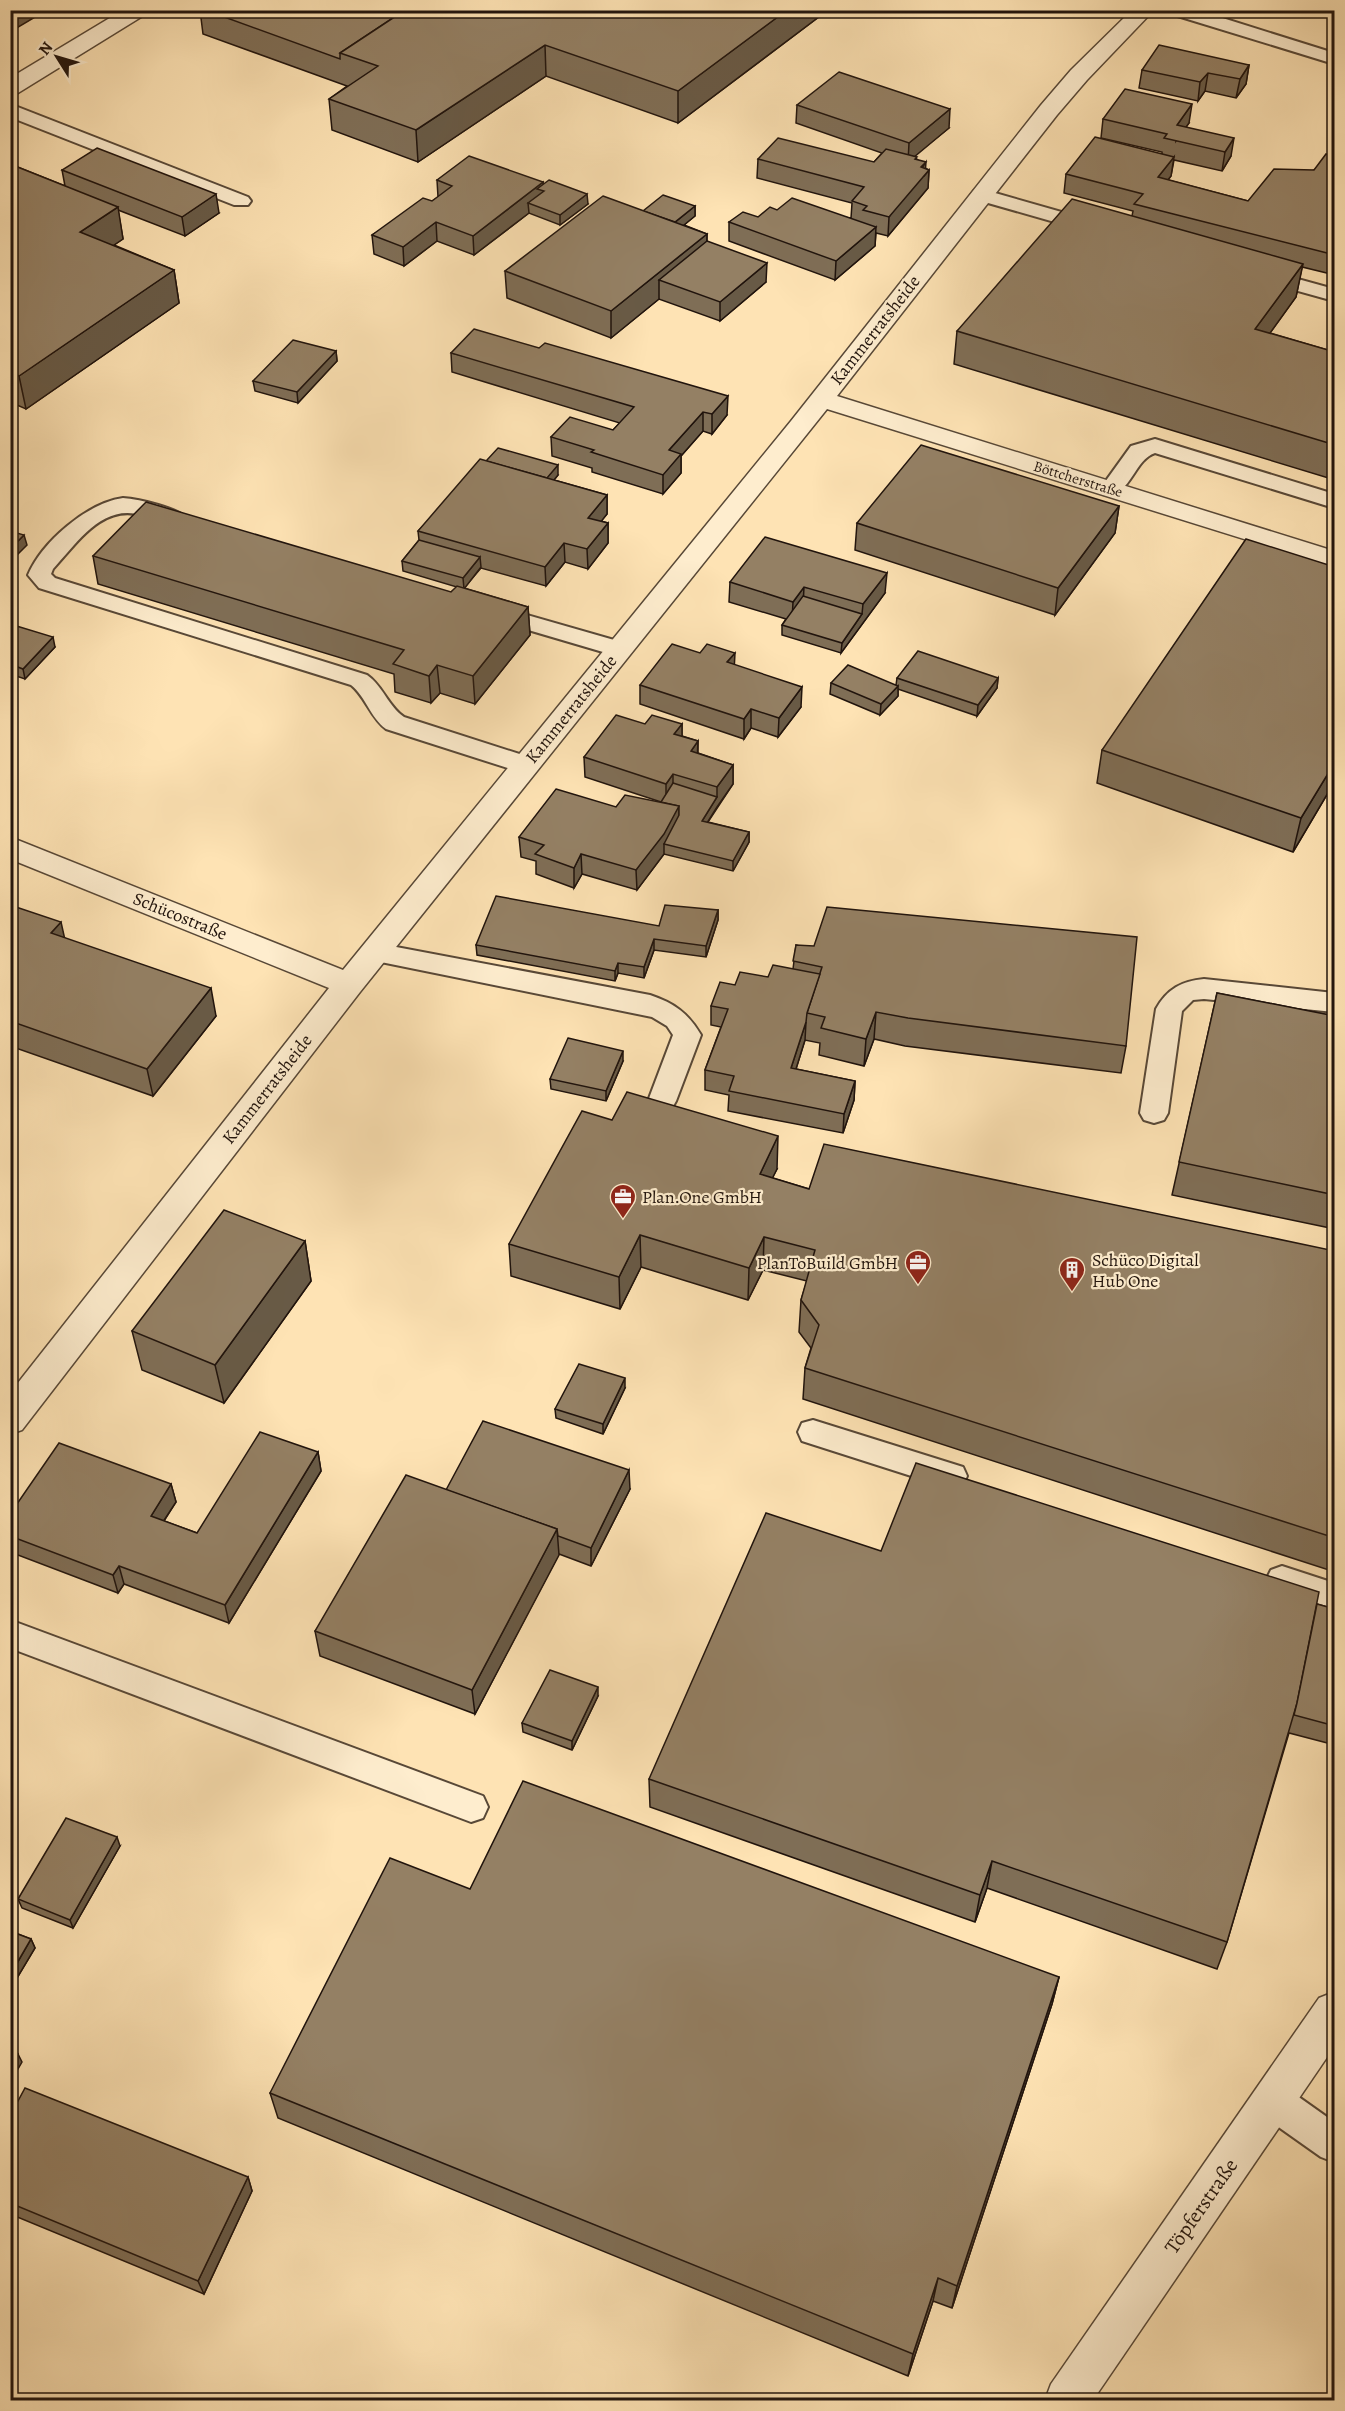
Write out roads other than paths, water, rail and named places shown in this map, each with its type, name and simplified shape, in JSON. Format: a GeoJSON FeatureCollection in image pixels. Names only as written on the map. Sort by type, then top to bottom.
{"type":"FeatureCollection","features":[{"type":"Feature","properties":{"kind":"street"},"geometry":{"type":"LineString","coordinates":[[10,88],[139,10]]}},
{"type":"Feature","properties":{"kind":"street","name":"Kammerratsheide"},"geometry":{"type":"LineString","coordinates":[[10,1420],[349,984],[821,399],[981,195],[1064,93],[1144,10]]}},
{"type":"Feature","properties":{"kind":"street","name":"Böttcherstraße"},"geometry":{"type":"LineString","coordinates":[[821,399],[1335,559]]}},
{"type":"Feature","properties":{"kind":"street","name":"Schücostraße"},"geometry":{"type":"LineString","coordinates":[[10,848],[349,984]]}},
{"type":"Feature","properties":{"kind":"street","name":"Töpferstraße"},"geometry":{"type":"LineString","coordinates":[[1067,2400],[1335,2012]]}},
{"type":"Feature","properties":{"kind":"lane"},"geometry":{"type":"LineString","coordinates":[[1177,10],[1335,59]]}},
{"type":"Feature","properties":{"kind":"lane"},"geometry":{"type":"LineString","coordinates":[[10,110],[241,201]]}},
{"type":"Feature","properties":{"kind":"lane"},"geometry":{"type":"LineString","coordinates":[[981,195],[1107,231]]}},
{"type":"Feature","properties":{"kind":"lane"},"geometry":{"type":"LineString","coordinates":[[1243,270],[1335,296]]}},
{"type":"Feature","properties":{"kind":"lane"},"geometry":{"type":"LineString","coordinates":[[1111,489],[1139,451],[1155,446],[1335,501]]}},
{"type":"Feature","properties":{"kind":"lane"},"geometry":{"type":"LineString","coordinates":[[194,525],[125,505],[110,506],[97,513],[44,566],[39,575],[47,583],[359,680],[372,691],[385,717],[395,723],[526,765]]}},
{"type":"Feature","properties":{"kind":"lane"},"geometry":{"type":"LineString","coordinates":[[470,605],[620,649]]}},
{"type":"Feature","properties":{"kind":"lane"},"geometry":{"type":"LineString","coordinates":[[375,952],[650,1005],[665,1011],[681,1023],[687,1035],[662,1101]]}},
{"type":"Feature","properties":{"kind":"lane"},"geometry":{"type":"LineString","coordinates":[[1154,1113],[1169,1009],[1177,997],[1187,990],[1204,988],[1335,1003]]}},
{"type":"Feature","properties":{"kind":"lane"},"geometry":{"type":"LineString","coordinates":[[813,1432],[983,1486]]}},
{"type":"Feature","properties":{"kind":"lane"},"geometry":{"type":"LineString","coordinates":[[1255,1572],[1335,1597]]}},
{"type":"Feature","properties":{"kind":"lane"},"geometry":{"type":"LineString","coordinates":[[10,1634],[471,1807]]}},
{"type":"Feature","properties":{"kind":"lane"},"geometry":{"type":"LineString","coordinates":[[1273,2101],[1335,2144]]}},
{"type":"Feature","properties":{"kind":"place","name":"Plan.One GmbH"},"geometry":{"type":"Point","coordinates":[623,1220]}},
{"type":"Feature","properties":{"kind":"place","name":"PlanToBuild GmbH"},"geometry":{"type":"Point","coordinates":[918,1286]}},
{"type":"Feature","properties":{"kind":"place","name":"Schüco Digital Hub One"},"geometry":{"type":"Point","coordinates":[1072,1293]}}]}
